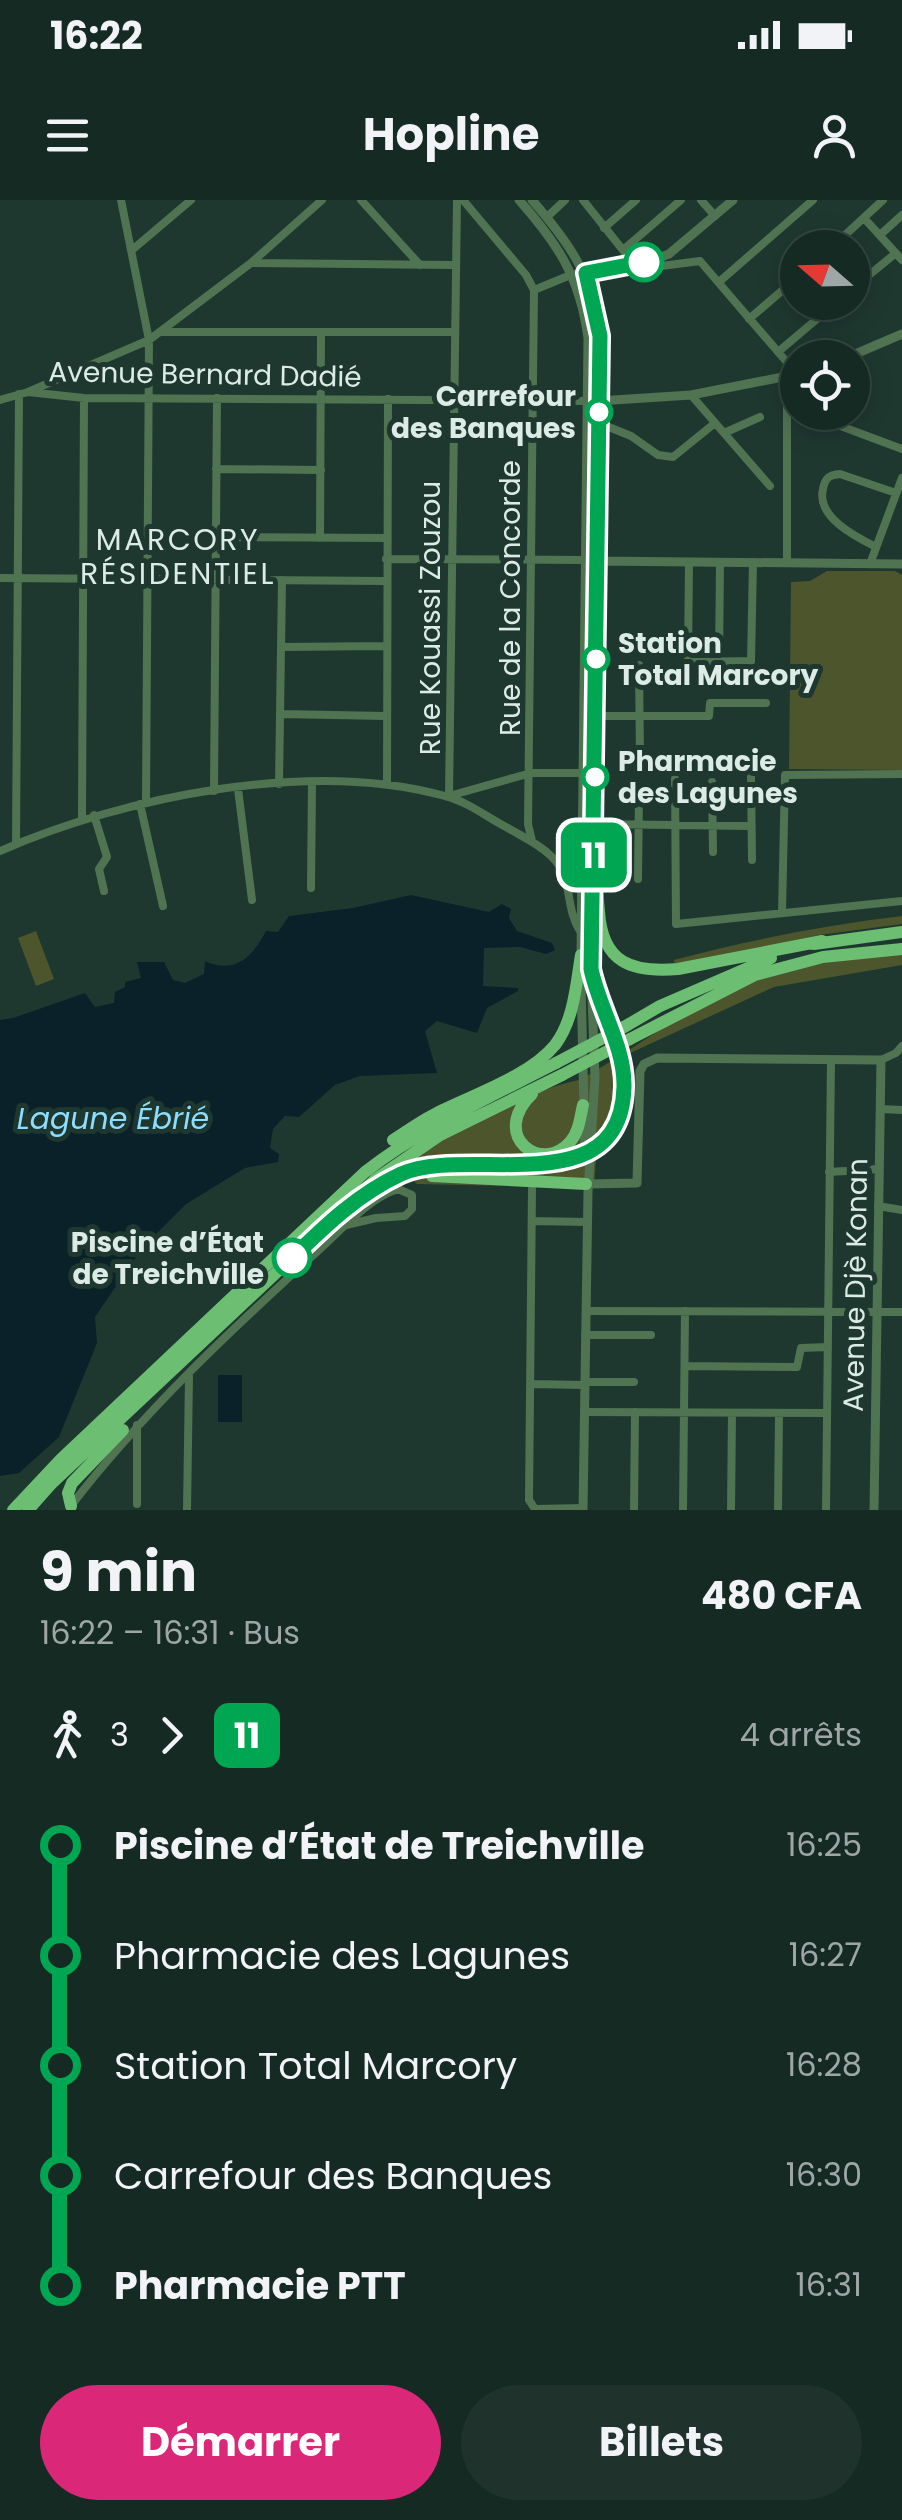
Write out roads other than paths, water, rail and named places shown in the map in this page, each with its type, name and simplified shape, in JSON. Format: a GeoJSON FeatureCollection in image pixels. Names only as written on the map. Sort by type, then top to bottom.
{"type":"FeatureCollection","features":[{"type":"Feature","properties":{"kind":"highway"},"geometry":{"type":"LineString","coordinates":[[594,871],[603,938],[612,953],[631,966],[678,970],[822,941],[902,932]]}},
{"type":"Feature","properties":{"kind":"highway"},"geometry":{"type":"LineString","coordinates":[[627,1033],[660,1006],[752,964],[822,941]]}},
{"type":"Feature","properties":{"kind":"highway"},"geometry":{"type":"LineString","coordinates":[[28,1510],[376,1178],[440,1135],[627,1033],[769,971],[824,957],[902,948]]}},
{"type":"Feature","properties":{"kind":"highway"},"geometry":{"type":"LineString","coordinates":[[13,1510],[61,1459],[392,1141],[428,1117],[527,1069],[543,1057],[555,1044],[570,1014],[581,955]]}},
{"type":"Feature","properties":{"kind":"highway"},"geometry":{"type":"LineString","coordinates":[[346,1206],[400,1174],[430,1168],[535,1165],[564,1160],[604,1140],[623,1104],[624,1076],[591,969]]}},
{"type":"Feature","properties":{"kind":"highway"},"geometry":{"type":"LineString","coordinates":[[349,1185],[396,1148],[559,1069]]}},
{"type":"Feature","properties":{"kind":"highway"},"geometry":{"type":"LineString","coordinates":[[559,1069],[518,1111],[518,1138],[540,1154],[560,1151],[573,1138],[584,1105]]}},
{"type":"Feature","properties":{"kind":"highway"},"geometry":{"type":"LineString","coordinates":[[381,1186],[412,1176],[588,1186]]}},
{"type":"Feature","properties":{"kind":"highway"},"geometry":{"type":"LineString","coordinates":[[69,1508],[68,1494],[78,1474],[188,1358]]}},
{"type":"Feature","properties":{"kind":"street"},"geometry":{"type":"LineString","coordinates":[[121,200],[149,340],[149,579],[143,804],[163,906]]}},
{"type":"Feature","properties":{"kind":"street"},"geometry":{"type":"LineString","coordinates":[[132,250],[191,200]]}},
{"type":"Feature","properties":{"kind":"street"},"geometry":{"type":"LineString","coordinates":[[0,400],[162,332],[251,263],[322,200]]}},
{"type":"Feature","properties":{"kind":"street"},"geometry":{"type":"LineString","coordinates":[[361,200],[420,265]]}},
{"type":"Feature","properties":{"kind":"street"},"geometry":{"type":"LineString","coordinates":[[460,200],[526,274],[534,290],[573,274],[669,254],[733,200]]}},
{"type":"Feature","properties":{"kind":"street","name":"Rue Kouassi Zouzou"},"geometry":{"type":"LineString","coordinates":[[449,796],[453,332],[460,200]]}},
{"type":"Feature","properties":{"kind":"street"},"geometry":{"type":"LineString","coordinates":[[519,200],[544,229],[573,274],[588,338],[599,423],[580,930],[588,1186],[583,1509],[535,1508],[530,1504],[532,1189]]}},
{"type":"Feature","properties":{"kind":"street"},"geometry":{"type":"LineString","coordinates":[[532,200],[586,273],[600,336],[594,401],[592,560],[596,716],[591,969],[595,1078],[588,1186]]}},
{"type":"Feature","properties":{"kind":"street"},"geometry":{"type":"LineString","coordinates":[[546,217],[565,200]]}},
{"type":"Feature","properties":{"kind":"street"},"geometry":{"type":"LineString","coordinates":[[582,200],[640,270],[696,260],[780,355]]}},
{"type":"Feature","properties":{"kind":"street"},"geometry":{"type":"LineString","coordinates":[[604,228],[636,200]]}},
{"type":"Feature","properties":{"kind":"street"},"geometry":{"type":"LineString","coordinates":[[623,250],[681,200]]}},
{"type":"Feature","properties":{"kind":"street"},"geometry":{"type":"LineString","coordinates":[[701,200],[714,216]]}},
{"type":"Feature","properties":{"kind":"street"},"geometry":{"type":"LineString","coordinates":[[718,282],[814,200]]}},
{"type":"Feature","properties":{"kind":"street"},"geometry":{"type":"LineString","coordinates":[[850,230],[883,200]]}},
{"type":"Feature","properties":{"kind":"street"},"geometry":{"type":"LineString","coordinates":[[880,235],[902,215]]}},
{"type":"Feature","properties":{"kind":"street"},"geometry":{"type":"LineString","coordinates":[[864,218],[899,257],[870,277]]}},
{"type":"Feature","properties":{"kind":"street"},"geometry":{"type":"LineString","coordinates":[[251,263],[455,264]]}},
{"type":"Feature","properties":{"kind":"street","name":"Rue de la Concorde"},"geometry":{"type":"LineString","coordinates":[[532,842],[528,824],[534,290]]}},
{"type":"Feature","properties":{"kind":"street"},"geometry":{"type":"LineString","coordinates":[[749,319],[780,292]]}},
{"type":"Feature","properties":{"kind":"street"},"geometry":{"type":"LineString","coordinates":[[778,352],[816,320]]}},
{"type":"Feature","properties":{"kind":"street"},"geometry":{"type":"LineString","coordinates":[[162,332],[453,332]]}},
{"type":"Feature","properties":{"kind":"street"},"geometry":{"type":"LineString","coordinates":[[320,538],[322,333]]}},
{"type":"Feature","properties":{"kind":"street"},"geometry":{"type":"LineString","coordinates":[[870,348],[902,334]]}},
{"type":"Feature","properties":{"kind":"street","name":"Avenue Bernard Dadié"},"geometry":{"type":"LineString","coordinates":[[24,393],[84,398],[594,401],[691,396],[780,378]]}},
{"type":"Feature","properties":{"kind":"street"},"geometry":{"type":"LineString","coordinates":[[16,844],[24,393]]}},
{"type":"Feature","properties":{"kind":"street"},"geometry":{"type":"LineString","coordinates":[[691,396],[770,486]]}},
{"type":"Feature","properties":{"kind":"street"},"geometry":{"type":"LineString","coordinates":[[82,818],[84,398]]}},
{"type":"Feature","properties":{"kind":"street"},"geometry":{"type":"LineString","coordinates":[[214,791],[217,398]]}},
{"type":"Feature","properties":{"kind":"street"},"geometry":{"type":"LineString","coordinates":[[387,784],[388,399]]}},
{"type":"Feature","properties":{"kind":"street"},"geometry":{"type":"LineString","coordinates":[[724,433],[760,417]]}},
{"type":"Feature","properties":{"kind":"street"},"geometry":{"type":"LineString","coordinates":[[599,423],[632,436],[658,455],[674,458],[715,423]]}},
{"type":"Feature","properties":{"kind":"street"},"geometry":{"type":"LineString","coordinates":[[787,430],[788,563]]}},
{"type":"Feature","properties":{"kind":"street"},"geometry":{"type":"LineString","coordinates":[[850,430],[902,449]]}},
{"type":"Feature","properties":{"kind":"street"},"geometry":{"type":"LineString","coordinates":[[216,469],[321,470]]}},
{"type":"Feature","properties":{"kind":"street"},"geometry":{"type":"LineString","coordinates":[[876,547],[852,534],[826,510],[822,492],[826,481],[840,474],[896,494]]}},
{"type":"Feature","properties":{"kind":"street"},"geometry":{"type":"LineString","coordinates":[[870,564],[902,478]]}},
{"type":"Feature","properties":{"kind":"street"},"geometry":{"type":"LineString","coordinates":[[216,537],[386,538]]}},
{"type":"Feature","properties":{"kind":"street"},"geometry":{"type":"LineString","coordinates":[[386,559],[902,564]]}},
{"type":"Feature","properties":{"kind":"street"},"geometry":{"type":"LineString","coordinates":[[689,562],[688,660],[719,662],[752,661],[753,562]]}},
{"type":"Feature","properties":{"kind":"street"},"geometry":{"type":"LineString","coordinates":[[719,662],[720,562]]}},
{"type":"Feature","properties":{"kind":"street"},"geometry":{"type":"LineString","coordinates":[[0,578],[386,581]]}},
{"type":"Feature","properties":{"kind":"street"},"geometry":{"type":"LineString","coordinates":[[279,784],[282,580]]}},
{"type":"Feature","properties":{"kind":"street"},"geometry":{"type":"LineString","coordinates":[[282,648],[385,646]]}},
{"type":"Feature","properties":{"kind":"street"},"geometry":{"type":"LineString","coordinates":[[638,665],[640,758]]}},
{"type":"Feature","properties":{"kind":"street"},"geometry":{"type":"LineString","coordinates":[[596,716],[709,716],[711,702],[766,703]]}},
{"type":"Feature","properties":{"kind":"street"},"geometry":{"type":"LineString","coordinates":[[281,714],[386,716]]}},
{"type":"Feature","properties":{"kind":"street"},"geometry":{"type":"LineString","coordinates":[[449,796],[531,773],[595,774]]}},
{"type":"Feature","properties":{"kind":"street"},"geometry":{"type":"LineString","coordinates":[[782,913],[785,775],[902,774]]}},
{"type":"Feature","properties":{"kind":"street"},"geometry":{"type":"LineString","coordinates":[[751,776],[752,860]]}},
{"type":"Feature","properties":{"kind":"street"},"geometry":{"type":"LineString","coordinates":[[676,779],[676,924],[902,901]]}},
{"type":"Feature","properties":{"kind":"street"},"geometry":{"type":"LineString","coordinates":[[0,851],[82,818],[214,791],[312,782],[387,784],[449,796],[552,857],[565,874],[569,908],[580,930]]}},
{"type":"Feature","properties":{"kind":"street"},"geometry":{"type":"LineString","coordinates":[[310,888],[312,782]]}},
{"type":"Feature","properties":{"kind":"street"},"geometry":{"type":"LineString","coordinates":[[712,782],[713,852]]}},
{"type":"Feature","properties":{"kind":"street"},"geometry":{"type":"LineString","coordinates":[[478,812],[473,800],[479,788]]}},
{"type":"Feature","properties":{"kind":"street"},"geometry":{"type":"LineString","coordinates":[[238,789],[252,900]]}},
{"type":"Feature","properties":{"kind":"street"},"geometry":{"type":"LineString","coordinates":[[638,791],[638,879]]}},
{"type":"Feature","properties":{"kind":"street"},"geometry":{"type":"LineString","coordinates":[[94,815],[107,856],[99,869],[104,892]]}},
{"type":"Feature","properties":{"kind":"street"},"geometry":{"type":"LineString","coordinates":[[513,831],[528,824]]}},
{"type":"Feature","properties":{"kind":"street"},"geometry":{"type":"LineString","coordinates":[[594,824],[752,826]]}},
{"type":"Feature","properties":{"kind":"street"},"geometry":{"type":"LineString","coordinates":[[588,1186],[637,1183],[640,1071],[644,1064],[657,1058],[881,1060],[902,1046]]}},
{"type":"Feature","properties":{"kind":"street"},"geometry":{"type":"LineString","coordinates":[[826,1510],[831,1060]]}},
{"type":"Feature","properties":{"kind":"street","name":"Avenue Djè Konan"},"geometry":{"type":"LineString","coordinates":[[874,1510],[881,1060]]}},
{"type":"Feature","properties":{"kind":"street"},"geometry":{"type":"LineString","coordinates":[[880,1109],[902,1110]]}},
{"type":"Feature","properties":{"kind":"street"},"geometry":{"type":"LineString","coordinates":[[829,1172],[879,1169]]}},
{"type":"Feature","properties":{"kind":"street"},"geometry":{"type":"LineString","coordinates":[[69,1508],[138,1426],[279,1286],[346,1226],[390,1192],[407,1190],[412,1195],[412,1209],[405,1216],[346,1226]]}},
{"type":"Feature","properties":{"kind":"street"},"geometry":{"type":"LineString","coordinates":[[878,1206],[901,1206]]}},
{"type":"Feature","properties":{"kind":"street"},"geometry":{"type":"LineString","coordinates":[[532,1221],[588,1222]]}},
{"type":"Feature","properties":{"kind":"street"},"geometry":{"type":"LineString","coordinates":[[586,1310],[902,1312]]}},
{"type":"Feature","properties":{"kind":"street"},"geometry":{"type":"LineString","coordinates":[[683,1510],[685,1311]]}},
{"type":"Feature","properties":{"kind":"street"},"geometry":{"type":"LineString","coordinates":[[585,1334],[651,1335]]}},
{"type":"Feature","properties":{"kind":"street"},"geometry":{"type":"LineString","coordinates":[[685,1366],[798,1367],[801,1348],[828,1347]]}},
{"type":"Feature","properties":{"kind":"street"},"geometry":{"type":"LineString","coordinates":[[188,1510],[189,1376]]}},
{"type":"Feature","properties":{"kind":"street"},"geometry":{"type":"LineString","coordinates":[[531,1384],[634,1382]]}},
{"type":"Feature","properties":{"kind":"street"},"geometry":{"type":"LineString","coordinates":[[584,1412],[827,1413]]}},
{"type":"Feature","properties":{"kind":"street"},"geometry":{"type":"LineString","coordinates":[[634,1510],[635,1412]]}},
{"type":"Feature","properties":{"kind":"street"},"geometry":{"type":"LineString","coordinates":[[731,1510],[732,1412]]}},
{"type":"Feature","properties":{"kind":"street"},"geometry":{"type":"LineString","coordinates":[[778,1510],[779,1413]]}},
{"type":"Feature","properties":{"kind":"street"},"geometry":{"type":"LineString","coordinates":[[137,1504],[138,1426]]}},
{"type":"Feature","properties":{"kind":"water","name":"Lagune Ébrié"},"geometry":{"type":"Polygon","coordinates":[[[411,895],[489,912],[502,904],[511,909],[509,918],[517,931],[552,943],[555,950],[546,954],[520,947],[484,948],[483,986],[518,991],[487,1008],[477,1033],[437,1021],[425,1031],[437,1073],[360,1076],[335,1085],[299,1117],[285,1116],[273,1129],[270,1148],[279,1154],[278,1162],[245,1168],[186,1204],[142,1248],[95,1317],[97,1343],[59,1437],[19,1473],[0,1476],[0,1020],[85,993],[95,1007],[114,1003],[115,992],[125,987],[125,982],[141,978],[137,962],[164,962],[173,980],[185,983],[204,974],[205,961],[225,966],[242,961],[266,931],[278,932],[289,916],[411,895]]]}},
{"type":"Feature","properties":{"kind":"water"},"geometry":{"type":"Polygon","coordinates":[[[218,1375],[242,1375],[242,1422],[218,1422],[218,1375]]]}},
{"type":"Feature","properties":{"kind":"place","name":"Carrefour des Banques"},"geometry":{"type":"Point","coordinates":[599,412]}},
{"type":"Feature","properties":{"kind":"place","name":"Station Total Marcory"},"geometry":{"type":"Point","coordinates":[596,659]}},
{"type":"Feature","properties":{"kind":"place","name":"Pharmacie des Lagunes"},"geometry":{"type":"Point","coordinates":[595,777]}},
{"type":"Feature","properties":{"kind":"place","name":"Piscine d’État de Treichville"},"geometry":{"type":"Point","coordinates":[292,1258]}},
{"type":"Feature","properties":{"kind":"district","name":"MARCORY RÉSIDENTIEL"},"geometry":{"type":"Point","coordinates":[178,557]}}]}
